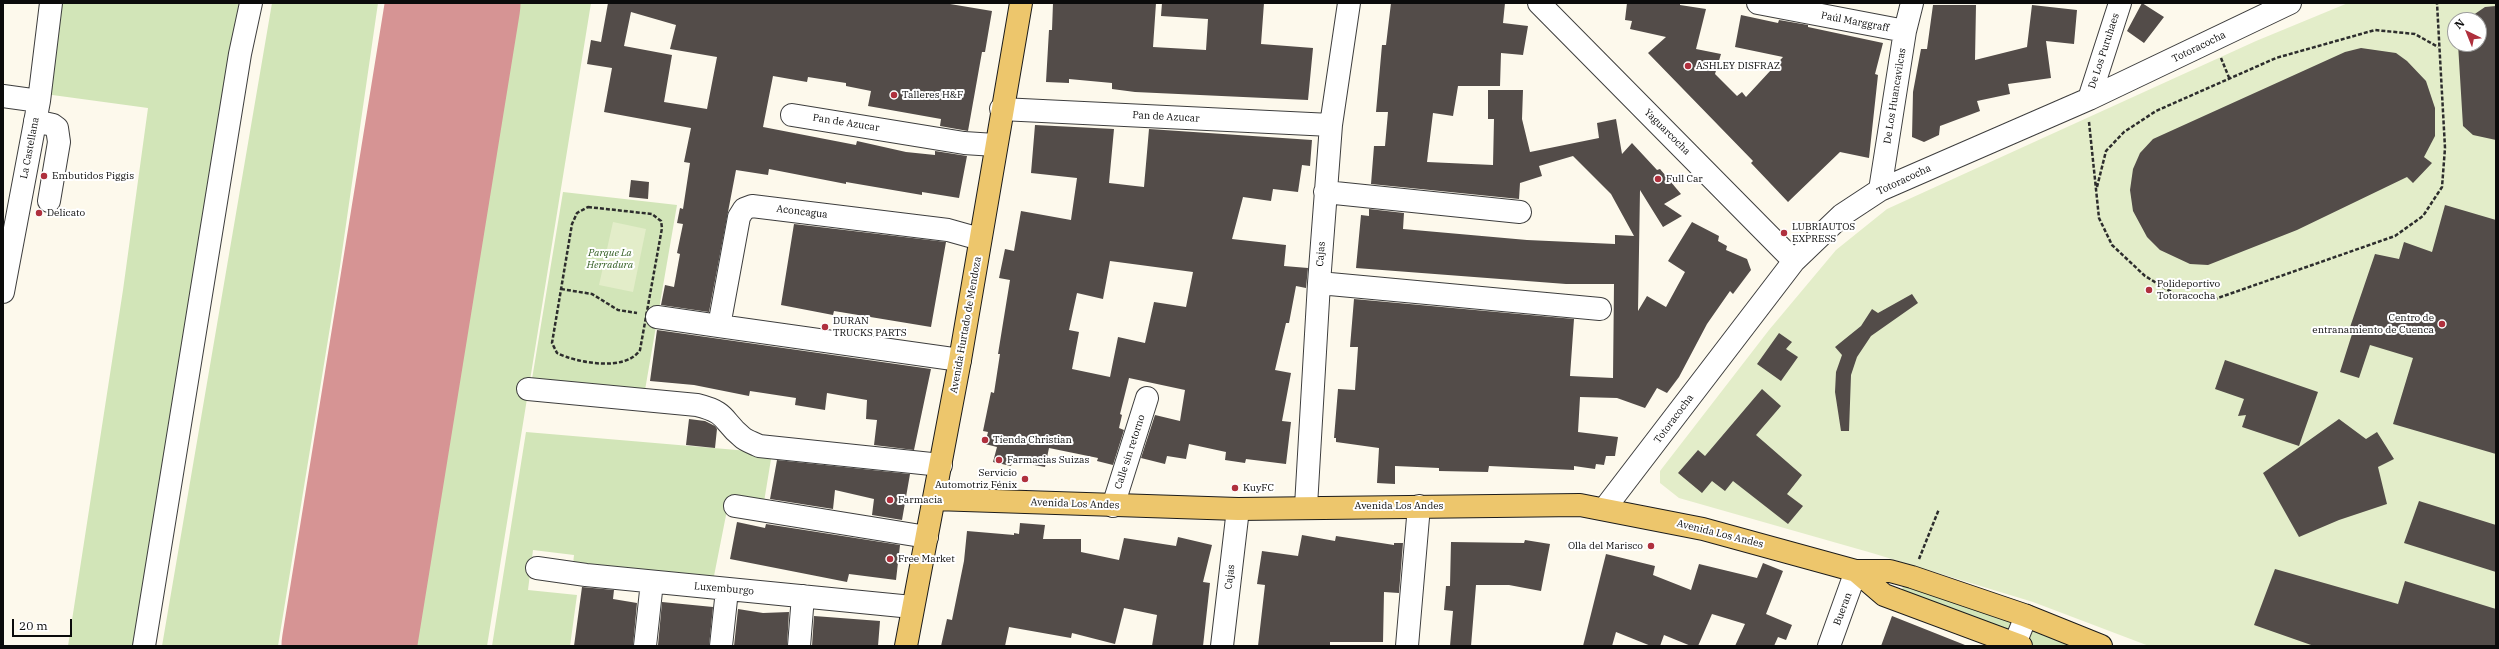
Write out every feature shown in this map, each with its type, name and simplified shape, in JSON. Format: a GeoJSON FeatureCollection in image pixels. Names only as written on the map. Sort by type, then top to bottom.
{"type":"FeatureCollection","features":[{"type":"Feature","properties":{"kind":"main road","name":"Avenida Hurtado de Mendoza"},"geometry":{"type":"LineString","coordinates":[[906,646],[912,607],[941,465],[960,360],[1020,3]]}},
{"type":"Feature","properties":{"kind":"main road","name":"Avenida Los Andes"},"geometry":{"type":"LineString","coordinates":[[934,499],[1238,509],[1306,506],[1580,505],[1605,508],[1703,529],[1856,571],[1890,571],[1912,577],[2026,616],[2101,646]]}},
{"type":"Feature","properties":{"kind":"main road","name":"Avenida Los Andes"},"geometry":{"type":"LineString","coordinates":[[1856,571],[1884,595],[2016,645]]}},
{"type":"Feature","properties":{"kind":"street","name":"La Castellana"},"geometry":{"type":"LineString","coordinates":[[4,287],[37,111],[51,3]]}},
{"type":"Feature","properties":{"kind":"street"},"geometry":{"type":"LineString","coordinates":[[144,646],[240,54],[251,3]]}},
{"type":"Feature","properties":{"kind":"street","name":"Cajas"},"geometry":{"type":"LineString","coordinates":[[1306,506],[1325,192],[1331,125],[1349,3]]}},
{"type":"Feature","properties":{"kind":"street","name":"Yaguarcocha"},"geometry":{"type":"LineString","coordinates":[[1539,3],[1794,261]]}},
{"type":"Feature","properties":{"kind":"street","name":"De Los Huancavilcas"},"geometry":{"type":"LineString","coordinates":[[1880,190],[1905,31],[1912,3]]}},
{"type":"Feature","properties":{"kind":"street","name":"De Los Puruhaes"},"geometry":{"type":"LineString","coordinates":[[2089,99],[2120,3]]}},
{"type":"Feature","properties":{"kind":"street","name":"Totoracocha"},"geometry":{"type":"LineString","coordinates":[[1605,508],[1794,261],[1842,214],[1880,190],[2089,99],[2290,3]]}},
{"type":"Feature","properties":{"kind":"street","name":"Paúl Marggraff"},"geometry":{"type":"LineString","coordinates":[[1771,4],[1905,31]]}},
{"type":"Feature","properties":{"kind":"street"},"geometry":{"type":"LineString","coordinates":[[3,96],[37,111],[58,128],[59,142],[49,201]]}},
{"type":"Feature","properties":{"kind":"street","name":"Pan de Azucar"},"geometry":{"type":"LineString","coordinates":[[1001,109],[1331,125]]}},
{"type":"Feature","properties":{"kind":"street","name":"Pan de Azucar"},"geometry":{"type":"LineString","coordinates":[[792,115],[964,143],[995,145]]}},
{"type":"Feature","properties":{"kind":"street"},"geometry":{"type":"LineString","coordinates":[[1325,192],[1520,212]]}},
{"type":"Feature","properties":{"kind":"street","name":"Aconcagua"},"geometry":{"type":"LineString","coordinates":[[719,326],[739,218],[744,209],[752,206],[948,230],[980,239]]}},
{"type":"Feature","properties":{"kind":"street"},"geometry":{"type":"LineString","coordinates":[[1319,283],[1600,309]]}},
{"type":"Feature","properties":{"kind":"street"},"geometry":{"type":"LineString","coordinates":[[652,316],[960,360]]}},
{"type":"Feature","properties":{"kind":"street"},"geometry":{"type":"LineString","coordinates":[[528,390],[697,405],[715,409],[727,419],[742,438],[759,446],[941,465]]}},
{"type":"Feature","properties":{"kind":"street","name":"Calle sin retorno"},"geometry":{"type":"LineString","coordinates":[[1113,506],[1147,398]]}},
{"type":"Feature","properties":{"kind":"street"},"geometry":{"type":"LineString","coordinates":[[735,506],[927,537]]}},
{"type":"Feature","properties":{"kind":"street"},"geometry":{"type":"LineString","coordinates":[[1407,646],[1419,506]]}},
{"type":"Feature","properties":{"kind":"street","name":"Cajas"},"geometry":{"type":"LineString","coordinates":[[1222,646],[1238,509]]}},
{"type":"Feature","properties":{"kind":"street","name":"Luxemburgo"},"geometry":{"type":"LineString","coordinates":[[537,568],[727,590],[912,607]]}},
{"type":"Feature","properties":{"kind":"street","name":"Bueran"},"geometry":{"type":"LineString","coordinates":[[1829,646],[1856,571]]}},
{"type":"Feature","properties":{"kind":"street"},"geometry":{"type":"LineString","coordinates":[[645,646],[652,582]]}},
{"type":"Feature","properties":{"kind":"street"},"geometry":{"type":"LineString","coordinates":[[721,646],[727,590]]}},
{"type":"Feature","properties":{"kind":"street"},"geometry":{"type":"LineString","coordinates":[[799,646],[803,596]]}},
{"type":"Feature","properties":{"kind":"street"},"geometry":{"type":"LineString","coordinates":[[2016,645],[2026,616]]}},
{"type":"Feature","properties":{"kind":"path"},"geometry":{"type":"LineString","coordinates":[[2089,99],[2099,218],[2112,245],[2145,276],[2178,296],[2196,299],[2215,299],[2395,236],[2423,216],[2442,187],[2445,148],[2445,110],[2438,47],[2437,3]]}},
{"type":"Feature","properties":{"kind":"path"},"geometry":{"type":"LineString","coordinates":[[2097,189],[2106,152],[2124,132],[2156,111],[2276,58],[2376,30],[2414,34],[2438,47]]}},
{"type":"Feature","properties":{"kind":"path"},"geometry":{"type":"LineString","coordinates":[[588,207],[652,214],[661,221],[662,228],[652,316],[640,350],[632,358],[588,364],[562,355],[554,349],[552,338],[572,224],[577,213],[588,207]]}},
{"type":"Feature","properties":{"kind":"path"},"geometry":{"type":"LineString","coordinates":[[561,289],[592,294],[618,310],[652,316]]}},
{"type":"Feature","properties":{"kind":"path"},"geometry":{"type":"LineString","coordinates":[[1912,577],[1939,509]]}},
{"type":"Feature","properties":{"kind":"green space"},"geometry":{"type":"Polygon","coordinates":[[[62,3],[239,3],[133,646],[68,646],[123,290],[148,108],[45,94],[62,3]]]}},
{"type":"Feature","properties":{"kind":"green space"},"geometry":{"type":"Polygon","coordinates":[[[272,3],[378,3],[340,266],[278,646],[162,646],[272,3]]]}},
{"type":"Feature","properties":{"kind":"green space"},"geometry":{"type":"Polygon","coordinates":[[[514,3],[591,3],[487,646],[410,646],[514,3]]]}},
{"type":"Feature","properties":{"kind":"green space","name":"Polideportivo Totoracocha"},"geometry":{"type":"Polygon","coordinates":[[[2348,3],[2496,3],[2496,646],[2149,646],[2033,602],[1872,553],[1679,498],[1660,483],[1660,471],[1769,330],[1836,250],[1887,209],[2256,41],[2348,3]]]}},
{"type":"Feature","properties":{"kind":"green space","name":"Parque La Herradura"},"geometry":{"type":"Polygon","coordinates":[[[563,192],[677,205],[645,390],[532,379],[563,192]]]}},
{"type":"Feature","properties":{"kind":"green space"},"geometry":{"type":"Polygon","coordinates":[[[613,222],[646,229],[633,292],[599,285],[613,222]]]}},
{"type":"Feature","properties":{"kind":"green space"},"geometry":{"type":"Polygon","coordinates":[[[526,432],[772,453],[764,502],[729,500],[714,576],[573,564],[574,555],[533,550],[528,590],[577,595],[570,646],[492,646],[526,432]]]}},
{"type":"Feature","properties":{"kind":"green space"},"geometry":{"type":"Polygon","coordinates":[[[1903,585],[2018,619],[2010,637],[1901,594],[1903,585]]]}},
{"type":"Feature","properties":{"kind":"green space"},"geometry":{"type":"Polygon","coordinates":[[[2028,622],[2090,646],[2034,646],[2020,640],[2028,622]]]}},
{"type":"Feature","properties":{"kind":"building"},"geometry":{"type":"Polygon","coordinates":[[[608,3],[944,3],[992,11],[985,52],[982,52],[968,131],[940,126],[941,119],[868,106],[871,91],[846,86],[846,83],[808,77],[807,82],[773,76],[763,127],[856,145],[857,141],[906,152],[935,155],[935,151],[967,156],[959,198],[922,192],[922,195],[846,182],[846,184],[769,169],[768,175],[736,170],[709,312],[661,305],[665,285],[674,287],[680,254],[677,253],[683,224],[677,223],[680,208],[683,209],[690,163],[684,162],[691,128],[604,112],[612,68],[587,64],[591,40],[601,42],[608,3]],[[631,12],[624,46],[672,55],[664,102],[707,109],[717,57],[670,49],[676,25],[631,12]]]}},
{"type":"Feature","properties":{"kind":"building"},"geometry":{"type":"Polygon","coordinates":[[[1053,3],[1156,3],[1153,47],[1206,50],[1208,19],[1161,16],[1162,3],[1264,3],[1261,44],[1313,48],[1308,100],[1135,92],[1112,89],[1112,83],[1069,79],[1069,83],[1046,82],[1049,30],[1052,30],[1053,3]]]}},
{"type":"Feature","properties":{"kind":"building"},"geometry":{"type":"Polygon","coordinates":[[[1391,3],[1505,3],[1503,23],[1528,26],[1523,55],[1501,53],[1500,86],[1458,86],[1453,116],[1433,113],[1427,162],[1493,165],[1494,119],[1488,119],[1488,90],[1523,90],[1522,119],[1530,152],[1599,138],[1597,123],[1616,119],[1622,154],[1632,143],[1657,170],[1660,169],[1681,194],[1664,204],[1682,216],[1663,227],[1640,190],[1638,311],[1647,296],[1666,307],[1685,272],[1668,261],[1692,222],[1719,236],[1718,241],[1727,246],[1726,250],[1747,259],[1751,270],[1733,294],[1730,291],[1707,324],[1679,377],[1667,393],[1657,388],[1645,408],[1617,398],[1580,397],[1578,432],[1618,437],[1615,456],[1606,456],[1604,465],[1596,464],[1595,469],[1574,466],[1574,470],[1489,466],[1488,472],[1439,471],[1439,468],[1395,466],[1395,484],[1377,483],[1379,448],[1336,442],[1336,438],[1334,438],[1338,389],[1355,390],[1358,347],[1350,347],[1354,299],[1574,319],[1570,376],[1613,378],[1614,284],[1566,284],[1356,268],[1361,215],[1369,216],[1369,209],[1404,213],[1403,229],[1527,240],[1615,244],[1615,235],[1634,236],[1611,194],[1573,156],[1539,166],[1542,176],[1520,183],[1519,199],[1371,184],[1374,146],[1385,146],[1388,112],[1376,112],[1382,45],[1386,45],[1391,3]]]}},
{"type":"Feature","properties":{"kind":"building"},"geometry":{"type":"Polygon","coordinates":[[[1627,3],[1680,3],[1680,5],[1706,9],[1696,49],[1721,54],[1715,74],[1737,96],[1742,92],[1746,97],[1783,57],[1735,47],[1741,15],[1778,23],[1779,20],[1808,25],[1808,27],[1883,43],[1875,74],[1878,75],[1869,158],[1840,152],[1788,202],[1751,163],[1753,161],[1648,53],[1666,37],[1630,29],[1632,21],[1625,20],[1627,3]]]}},
{"type":"Feature","properties":{"kind":"building"},"geometry":{"type":"Polygon","coordinates":[[[2142,3],[2164,17],[2144,43],[2127,31],[2142,3]]]}},
{"type":"Feature","properties":{"kind":"building"},"geometry":{"type":"Polygon","coordinates":[[[1933,5],[1976,5],[1975,60],[2027,47],[2032,5],[2077,10],[2074,44],[2046,41],[2051,78],[2008,84],[2010,94],[1977,101],[1980,111],[1940,126],[1939,135],[1924,142],[1912,137],[1913,92],[1921,49],[1927,49],[1933,5]]]}},
{"type":"Feature","properties":{"kind":"building"},"geometry":{"type":"Polygon","coordinates":[[[2496,6],[2496,140],[2473,135],[2463,126],[2458,52],[2487,52],[2487,12],[2478,12],[2485,7],[2496,6]]]}},
{"type":"Feature","properties":{"kind":"building"},"geometry":{"type":"Polygon","coordinates":[[[2361,48],[2396,53],[2407,61],[2426,81],[2435,108],[2435,136],[2424,157],[2432,163],[2413,183],[2407,177],[2297,230],[2208,265],[2190,264],[2160,250],[2147,237],[2133,211],[2130,190],[2133,169],[2140,153],[2153,139],[2345,52],[2361,48]]]}},
{"type":"Feature","properties":{"kind":"building"},"geometry":{"type":"Polygon","coordinates":[[[1035,125],[1114,129],[1109,183],[1144,187],[1149,129],[1312,140],[1310,166],[1302,165],[1298,192],[1273,189],[1271,201],[1243,197],[1232,239],[1286,245],[1284,266],[1308,268],[1306,288],[1296,286],[1289,323],[1286,323],[1275,370],[1291,373],[1282,421],[1291,422],[1286,464],[1246,459],[1245,463],[1225,460],[1226,452],[1189,444],[1186,459],[1167,456],[1165,464],[1141,458],[1155,415],[1180,421],[1185,390],[1129,378],[1120,414],[1122,415],[1119,428],[1124,430],[1113,465],[1097,461],[1098,458],[1049,448],[1045,467],[1018,462],[1018,464],[1012,463],[1011,466],[993,462],[997,447],[985,444],[988,432],[983,431],[991,392],[994,393],[1000,354],[998,354],[1010,280],[999,278],[1005,249],[1014,251],[1021,211],[1071,220],[1077,178],[1031,173],[1035,125]],[[1110,261],[1103,299],[1077,293],[1069,330],[1079,332],[1072,369],[1110,377],[1118,337],[1145,343],[1154,302],[1186,307],[1193,272],[1110,261]]]}},
{"type":"Feature","properties":{"kind":"building"},"geometry":{"type":"Polygon","coordinates":[[[631,180],[649,182],[648,199],[629,197],[631,180]]]}},
{"type":"Feature","properties":{"kind":"building","name":"Centro de entranamiento de Cuenca"},"geometry":{"type":"Polygon","coordinates":[[[2445,205],[2496,220],[2496,454],[2393,424],[2413,358],[2370,345],[2359,378],[2340,372],[2352,334],[2348,333],[2375,254],[2399,259],[2404,242],[2432,252],[2445,205]]]}},
{"type":"Feature","properties":{"kind":"building"},"geometry":{"type":"Polygon","coordinates":[[[794,224],[946,242],[931,327],[834,311],[833,315],[781,305],[794,224]]]}},
{"type":"Feature","properties":{"kind":"building"},"geometry":{"type":"Polygon","coordinates":[[[1912,294],[1918,303],[1871,336],[1857,357],[1851,375],[1849,431],[1841,431],[1835,392],[1836,372],[1842,355],[1835,347],[1861,326],[1872,309],[1878,313],[1912,294]]]}},
{"type":"Feature","properties":{"kind":"building"},"geometry":{"type":"Polygon","coordinates":[[[657,330],[931,369],[914,450],[874,445],[877,420],[866,419],[867,400],[827,393],[825,410],[795,405],[796,398],[750,391],[749,396],[694,385],[650,381],[657,330]]]}},
{"type":"Feature","properties":{"kind":"building"},"geometry":{"type":"Polygon","coordinates":[[[1779,333],[1792,342],[1786,349],[1798,357],[1781,381],[1757,364],[1779,333]]]}},
{"type":"Feature","properties":{"kind":"building"},"geometry":{"type":"Polygon","coordinates":[[[2225,360],[2318,392],[2299,446],[2242,427],[2246,415],[2238,416],[2244,399],[2215,389],[2225,360]]]}},
{"type":"Feature","properties":{"kind":"building"},"geometry":{"type":"Polygon","coordinates":[[[1762,389],[1781,406],[1756,435],[1802,475],[1787,494],[1803,506],[1788,524],[1733,481],[1725,491],[1712,481],[1702,493],[1678,473],[1698,450],[1705,456],[1762,389]]]}},
{"type":"Feature","properties":{"kind":"building"},"geometry":{"type":"Polygon","coordinates":[[[689,419],[705,421],[715,426],[717,429],[715,448],[686,445],[689,419]]]}},
{"type":"Feature","properties":{"kind":"building"},"geometry":{"type":"Polygon","coordinates":[[[2339,419],[2366,439],[2377,432],[2394,459],[2378,467],[2387,504],[2339,520],[2299,537],[2263,473],[2339,419]]]}},
{"type":"Feature","properties":{"kind":"building"},"geometry":{"type":"Polygon","coordinates":[[[777,460],[910,474],[902,520],[872,515],[874,499],[835,490],[833,509],[770,499],[777,460]]]}},
{"type":"Feature","properties":{"kind":"building"},"geometry":{"type":"Polygon","coordinates":[[[2419,501],[2496,525],[2496,572],[2404,543],[2419,501]]]}},
{"type":"Feature","properties":{"kind":"building"},"geometry":{"type":"Polygon","coordinates":[[[737,522],[765,528],[766,524],[900,545],[896,580],[849,574],[847,582],[730,559],[737,522]]]}},
{"type":"Feature","properties":{"kind":"building"},"geometry":{"type":"Polygon","coordinates":[[[1020,523],[1045,525],[1043,539],[1081,539],[1081,552],[1119,560],[1124,538],[1176,546],[1178,537],[1212,545],[1203,582],[1210,583],[1203,646],[1152,646],[1157,615],[1124,608],[1115,644],[1072,633],[1071,638],[1009,627],[1005,646],[941,646],[947,619],[952,620],[964,561],[967,531],[1014,535],[1014,533],[1019,534],[1020,523]]]}},
{"type":"Feature","properties":{"kind":"building"},"geometry":{"type":"Polygon","coordinates":[[[1302,535],[1335,541],[1336,536],[1394,545],[1394,543],[1403,543],[1399,593],[1384,592],[1383,642],[1330,642],[1330,646],[1258,646],[1265,585],[1257,584],[1262,551],[1298,556],[1302,535]]]}},
{"type":"Feature","properties":{"kind":"building"},"geometry":{"type":"Polygon","coordinates":[[[1525,540],[1550,544],[1541,591],[1509,585],[1476,585],[1471,646],[1450,646],[1453,611],[1444,610],[1446,586],[1450,586],[1451,542],[1524,543],[1525,540]]]}},
{"type":"Feature","properties":{"kind":"building"},"geometry":{"type":"Polygon","coordinates":[[[1606,554],[1655,566],[1653,575],[1691,590],[1699,564],[1757,578],[1763,563],[1783,571],[1766,614],[1792,625],[1786,640],[1778,637],[1774,646],[1735,646],[1745,624],[1712,614],[1698,646],[1691,646],[1664,635],[1660,646],[1651,646],[1616,632],[1612,646],[1583,646],[1606,554]]]}},
{"type":"Feature","properties":{"kind":"building"},"geometry":{"type":"Polygon","coordinates":[[[2275,569],[2398,604],[2405,581],[2496,609],[2496,646],[2314,646],[2254,625],[2275,569]]]}},
{"type":"Feature","properties":{"kind":"building"},"geometry":{"type":"Polygon","coordinates":[[[582,587],[614,590],[613,599],[637,603],[633,646],[574,646],[582,587]]]}},
{"type":"Feature","properties":{"kind":"building"},"geometry":{"type":"Polygon","coordinates":[[[662,602],[713,607],[709,646],[658,645],[662,602]]]}},
{"type":"Feature","properties":{"kind":"building"},"geometry":{"type":"Polygon","coordinates":[[[738,609],[763,613],[789,612],[787,646],[734,646],[738,609]]]}},
{"type":"Feature","properties":{"kind":"building"},"geometry":{"type":"Polygon","coordinates":[[[814,616],[880,621],[878,646],[812,646],[814,616]]]}},
{"type":"Feature","properties":{"kind":"building"},"geometry":{"type":"Polygon","coordinates":[[[1892,616],[1965,645],[1965,646],[1881,646],[1892,616]]]}},
{"type":"Feature","properties":{"kind":"runway"},"geometry":{"type":"LineString","coordinates":[[349,646],[453,3]]}},
{"type":"Feature","properties":{"kind":"place","name":"ASHLEY DISFRAZ"},"geometry":{"type":"Point","coordinates":[1688,66]}},
{"type":"Feature","properties":{"kind":"place","name":"Talleres H&F"},"geometry":{"type":"Point","coordinates":[894,95]}},
{"type":"Feature","properties":{"kind":"place","name":"Embutidos Piggis"},"geometry":{"type":"Point","coordinates":[44,176]}},
{"type":"Feature","properties":{"kind":"place","name":"Full Car"},"geometry":{"type":"Point","coordinates":[1658,179]}},
{"type":"Feature","properties":{"kind":"place","name":"Delicato"},"geometry":{"type":"Point","coordinates":[39,213]}},
{"type":"Feature","properties":{"kind":"place","name":"LUBRIAUTOS EXPRESS"},"geometry":{"type":"Point","coordinates":[1784,233]}},
{"type":"Feature","properties":{"kind":"place","name":"Polideportivo Totoracocha"},"geometry":{"type":"Point","coordinates":[2149,290]}},
{"type":"Feature","properties":{"kind":"place","name":"Centro de entranamiento de Cuenca"},"geometry":{"type":"Point","coordinates":[2442,324]}},
{"type":"Feature","properties":{"kind":"place","name":"DURAN TRUCKS PARTS"},"geometry":{"type":"Point","coordinates":[825,327]}},
{"type":"Feature","properties":{"kind":"place","name":"Tienda Christian"},"geometry":{"type":"Point","coordinates":[985,440]}},
{"type":"Feature","properties":{"kind":"place","name":"Farmacias Suizas"},"geometry":{"type":"Point","coordinates":[999,460]}},
{"type":"Feature","properties":{"kind":"place","name":"Servicio Automotriz Fénix"},"geometry":{"type":"Point","coordinates":[1025,479]}},
{"type":"Feature","properties":{"kind":"place","name":"KuyFC"},"geometry":{"type":"Point","coordinates":[1235,488]}},
{"type":"Feature","properties":{"kind":"place","name":"Farmacia"},"geometry":{"type":"Point","coordinates":[890,500]}},
{"type":"Feature","properties":{"kind":"place","name":"Olla del Marisco"},"geometry":{"type":"Point","coordinates":[1651,546]}},
{"type":"Feature","properties":{"kind":"place","name":"Free Market"},"geometry":{"type":"Point","coordinates":[890,559]}}]}
